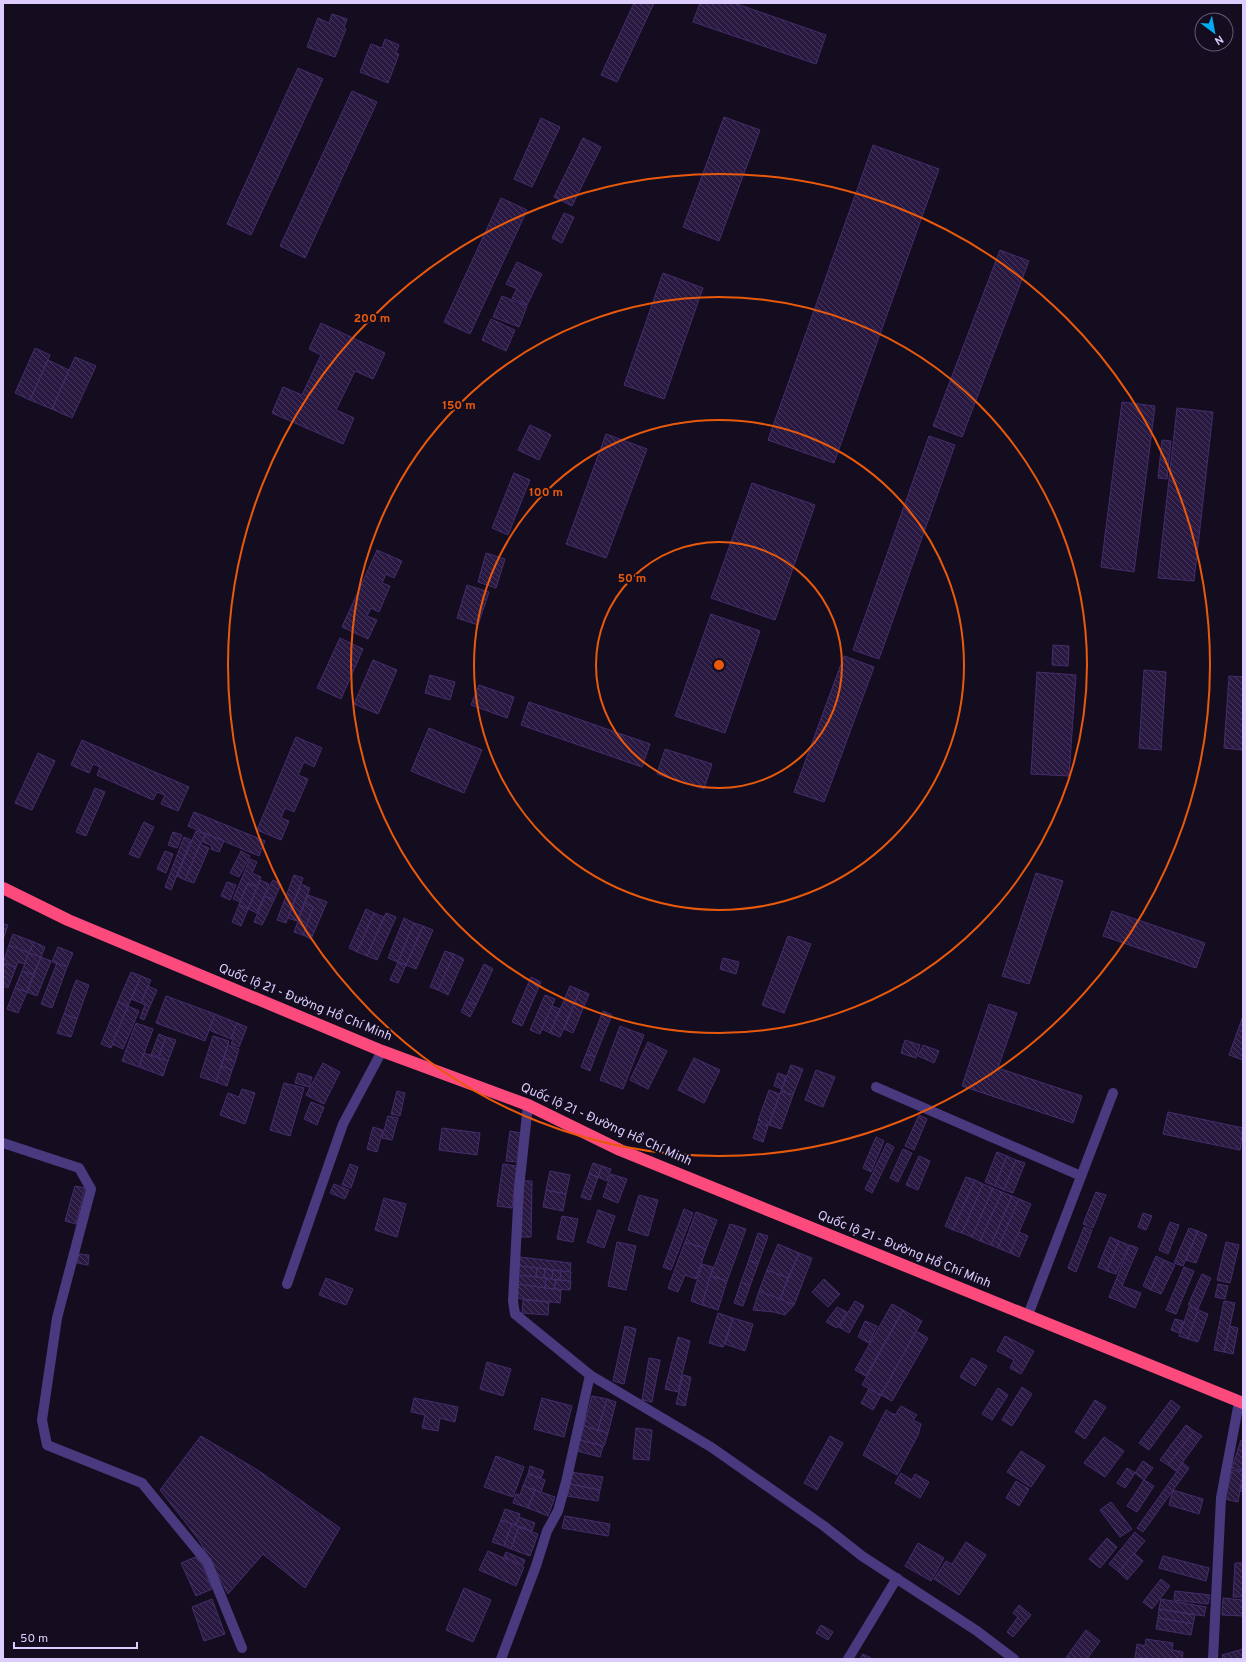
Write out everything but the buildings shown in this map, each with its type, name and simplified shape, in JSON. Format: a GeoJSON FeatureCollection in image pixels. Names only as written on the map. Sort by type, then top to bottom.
{"type":"FeatureCollection","features":[{"type":"Feature","properties":{"kind":"highway","name":"Quốc lộ 21 - Đường Hồ Chí Minh"},"geometry":{"type":"LineString","coordinates":[[3,888],[68,920],[382,1051],[528,1105],[620,1150],[1241,1403]]}},
{"type":"Feature","properties":{"kind":"street"},"geometry":{"type":"LineString","coordinates":[[288,1284],[343,1124],[382,1051]]}},
{"type":"Feature","properties":{"kind":"street"},"geometry":{"type":"LineString","coordinates":[[876,1087],[1081,1176]]}},
{"type":"Feature","properties":{"kind":"street"},"geometry":{"type":"LineString","coordinates":[[1028,1315],[1113,1093]]}},
{"type":"Feature","properties":{"kind":"street"},"geometry":{"type":"LineString","coordinates":[[528,1105],[519,1188],[513,1300],[515,1314],[590,1375],[711,1447],[824,1526],[862,1556],[976,1631],[1014,1659]]}},
{"type":"Feature","properties":{"kind":"street"},"geometry":{"type":"LineString","coordinates":[[3,1143],[79,1168],[92,1189],[57,1318],[42,1420],[47,1446],[142,1483],[207,1562],[242,1648]]}},
{"type":"Feature","properties":{"kind":"street"},"geometry":{"type":"LineString","coordinates":[[500,1659],[536,1566],[547,1531],[558,1511],[590,1375]]}},
{"type":"Feature","properties":{"kind":"street"},"geometry":{"type":"LineString","coordinates":[[1213,1659],[1221,1498],[1241,1403]]}},
{"type":"Feature","properties":{"kind":"street"},"geometry":{"type":"LineString","coordinates":[[848,1659],[897,1578]]}}]}
